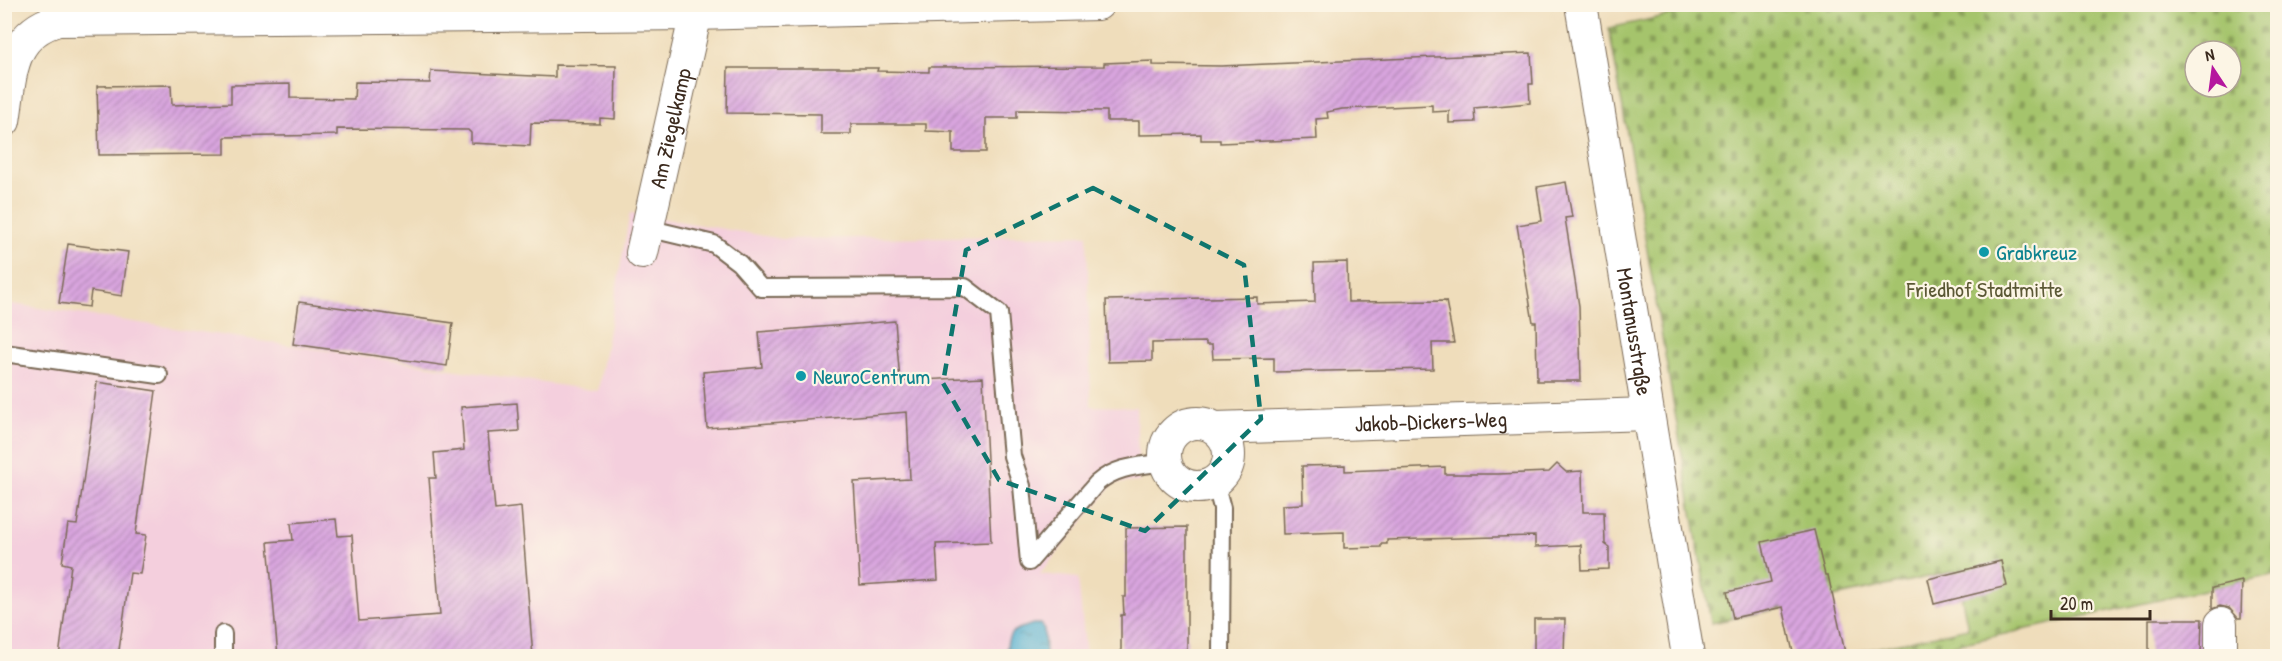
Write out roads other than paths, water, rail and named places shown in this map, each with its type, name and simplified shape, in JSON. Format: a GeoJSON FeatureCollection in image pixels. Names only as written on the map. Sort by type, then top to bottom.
{"type":"FeatureCollection","features":[{"type":"Feature","properties":{"kind":"street"},"geometry":{"type":"LineString","coordinates":[[4,121],[14,62],[22,42],[36,28],[58,20],[1098,4]]}},
{"type":"Feature","properties":{"kind":"street","name":"Montanusstraße"},"geometry":{"type":"LineString","coordinates":[[1581,4],[1688,657]]}},
{"type":"Feature","properties":{"kind":"street","name":"Am Ziegelkamp"},"geometry":{"type":"LineString","coordinates":[[644,241],[696,9]]}},
{"type":"Feature","properties":{"kind":"street","name":"Jakob-Dickers-Weg"},"geometry":{"type":"LineString","coordinates":[[1165,462],[1169,439],[1182,427],[1200,423],[1215,428],[1648,414]]}},
{"type":"Feature","properties":{"kind":"street"},"geometry":{"type":"LineString","coordinates":[[1165,462],[1173,477],[1186,486],[1201,488],[1215,482],[1226,469],[1229,451],[1222,434],[1215,428]]}},
{"type":"Feature","properties":{"kind":"street"},"geometry":{"type":"LineString","coordinates":[[2221,624],[2221,657]]}},
{"type":"Feature","properties":{"kind":"lane"},"geometry":{"type":"LineString","coordinates":[[644,241],[714,244],[739,263],[760,288],[965,287],[999,314],[1012,456],[1022,486],[1029,562],[1097,483],[1108,474],[1123,468],[1165,462]]}},
{"type":"Feature","properties":{"kind":"lane"},"geometry":{"type":"LineString","coordinates":[[4,353],[159,375]]}},
{"type":"Feature","properties":{"kind":"lane"},"geometry":{"type":"LineString","coordinates":[[1215,482],[1222,508],[1221,657]]}},
{"type":"Feature","properties":{"kind":"lane"},"geometry":{"type":"LineString","coordinates":[[223,634],[223,657]]}},
{"type":"Feature","properties":{"kind":"water"},"geometry":{"type":"Polygon","coordinates":[[[1033,624],[1040,624],[1044,629],[1045,656],[1006,656],[1011,634],[1033,624]]]}},
{"type":"Feature","properties":{"kind":"place","name":"Grabkreuz"},"geometry":{"type":"Point","coordinates":[1984,252]}},
{"type":"Feature","properties":{"kind":"place","name":"NeuroCentrum"},"geometry":{"type":"Point","coordinates":[801,376]}},
{"type":"Feature","properties":{"kind":"park label","name":"Friedhof Stadtmitte"},"geometry":{"type":"Point","coordinates":[1985,289]}}]}
